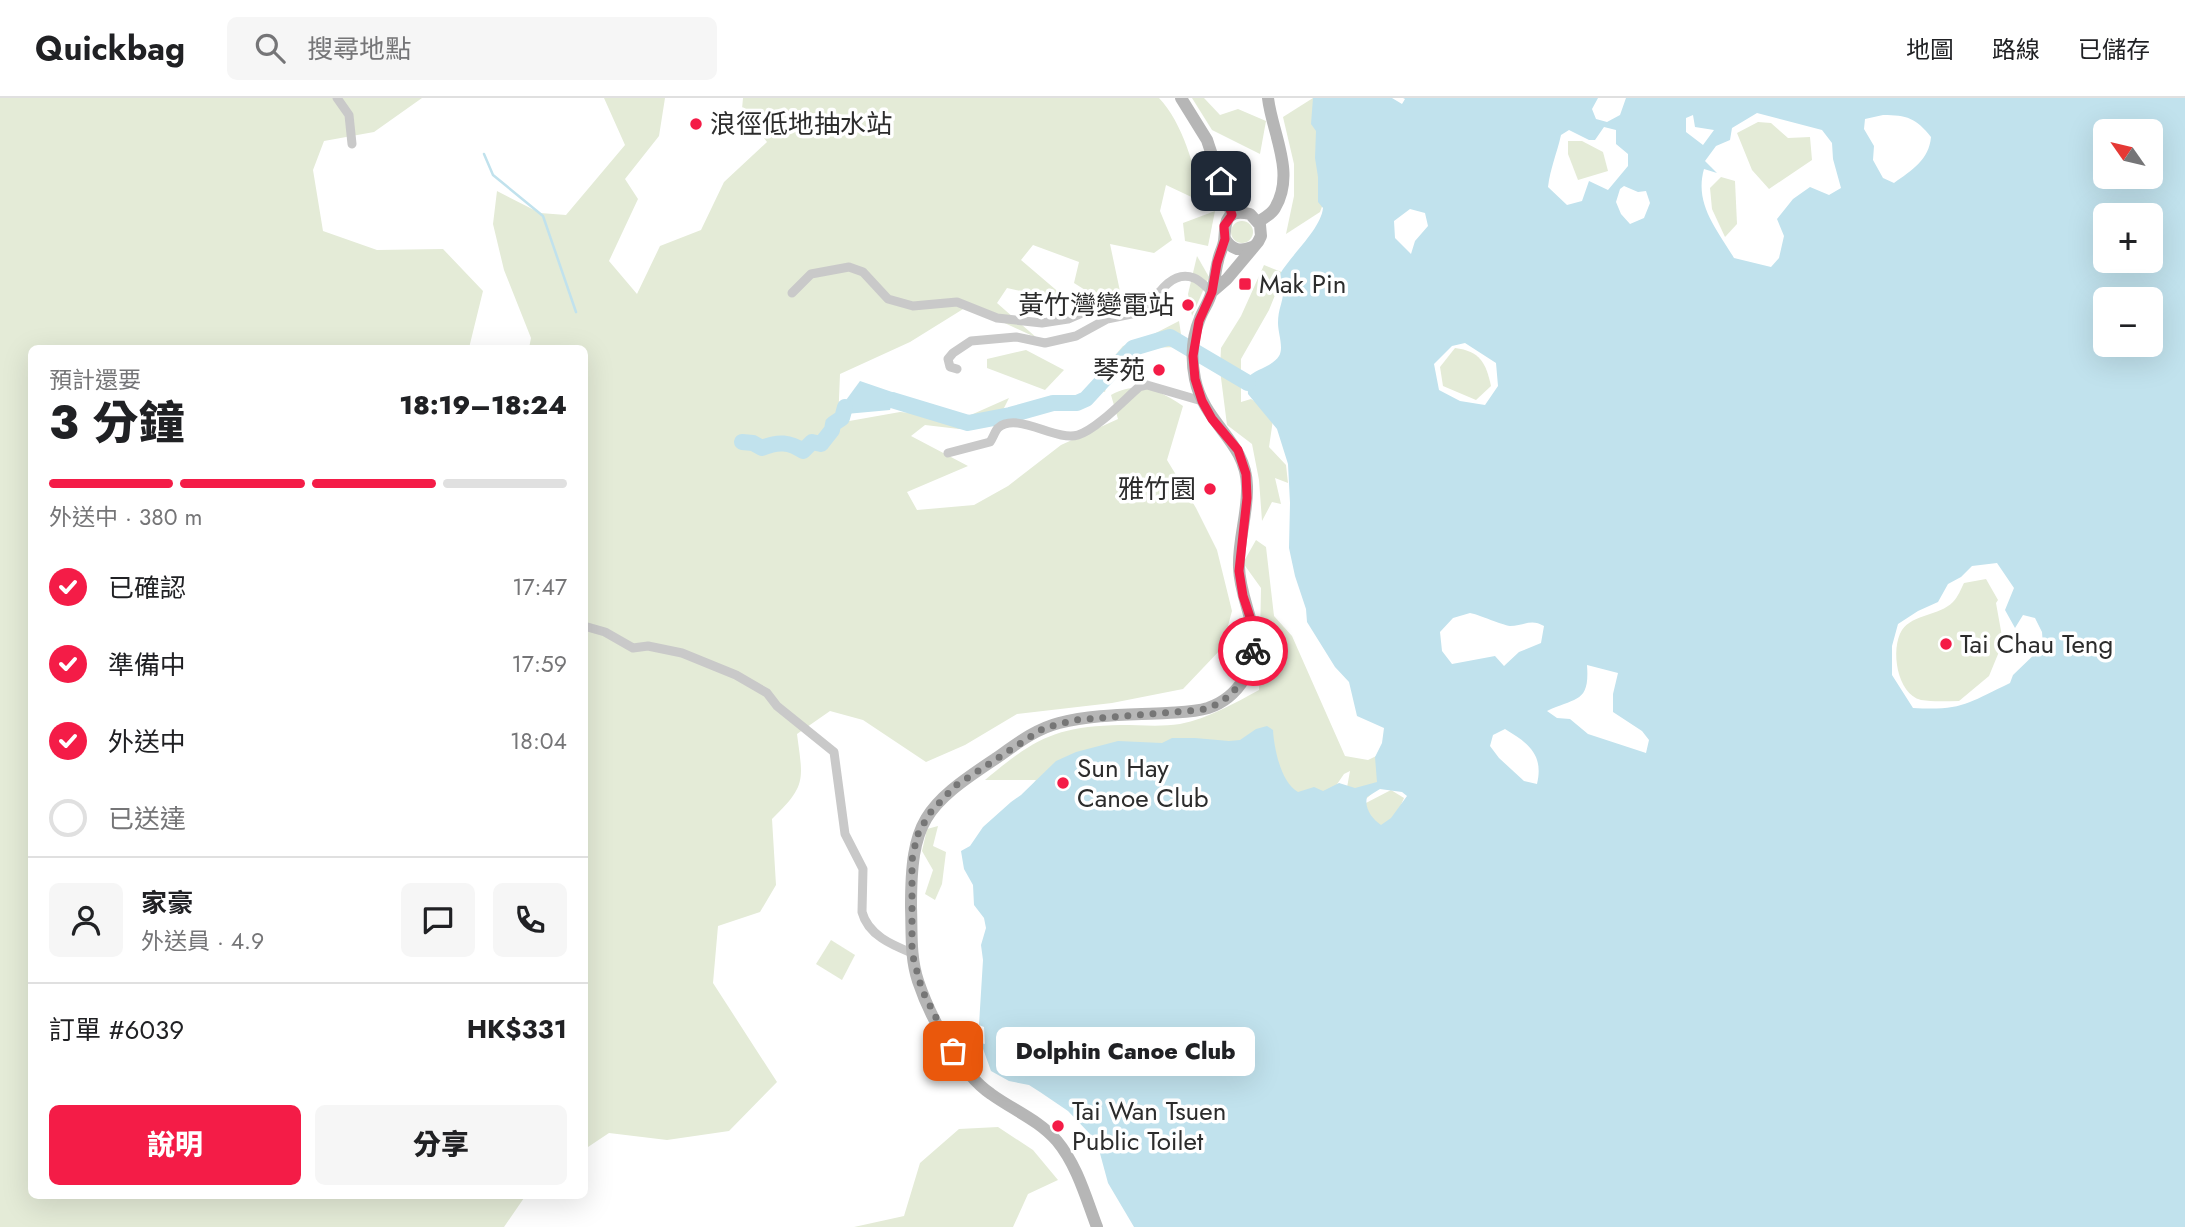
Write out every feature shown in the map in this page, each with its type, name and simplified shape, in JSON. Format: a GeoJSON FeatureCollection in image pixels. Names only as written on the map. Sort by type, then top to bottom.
{"type":"FeatureCollection","features":[{"type":"Feature","properties":{"kind":"main road"},"geometry":{"type":"LineString","coordinates":[[1181,98],[1207,140],[1232,215]]}},
{"type":"Feature","properties":{"kind":"main road"},"geometry":{"type":"LineString","coordinates":[[1258,222],[1275,210],[1283,179],[1283,167],[1268,98]]}},
{"type":"Feature","properties":{"kind":"main road"},"geometry":{"type":"LineString","coordinates":[[1097,1227],[1074,1170],[1056,1141],[1038,1124],[983,1089],[961,1064],[922,990],[912,953],[911,874],[915,844],[929,814],[955,786],[1044,728],[1075,720],[1208,708],[1231,695],[1246,674],[1255,642],[1239,571],[1247,498],[1246,474],[1238,450],[1212,419],[1202,401],[1195,379],[1193,351],[1199,321],[1212,292],[1225,239],[1224,226],[1232,215],[1247,213],[1258,222],[1261,236],[1227,279],[1212,292]]}},
{"type":"Feature","properties":{"kind":"main road"},"geometry":{"type":"LineString","coordinates":[[1225,239],[1233,248],[1240,250],[1252,247]]}},
{"type":"Feature","properties":{"kind":"street"},"geometry":{"type":"LineString","coordinates":[[337,98],[349,115],[352,144]]}},
{"type":"Feature","properties":{"kind":"street"},"geometry":{"type":"LineString","coordinates":[[792,293],[811,274],[849,267],[863,272],[888,299],[913,306],[957,302],[997,318],[1042,323],[1068,319],[1091,309],[1120,302],[1139,302],[1160,292]]}},
{"type":"Feature","properties":{"kind":"street"},"geometry":{"type":"LineString","coordinates":[[957,369],[950,367],[948,359],[971,341],[1016,337],[1045,343],[1076,336],[1107,319],[1146,311],[1162,287],[1181,277],[1195,278],[1212,292]]}},
{"type":"Feature","properties":{"kind":"street"},"geometry":{"type":"LineString","coordinates":[[948,453],[990,442],[997,428],[1008,423],[1078,436],[1139,387],[1147,385],[1202,401]]}},
{"type":"Feature","properties":{"kind":"street"},"geometry":{"type":"LineString","coordinates":[[588,627],[605,632],[633,648],[648,646],[682,653],[736,675],[767,693],[777,706],[834,752],[845,834],[863,869],[864,919],[878,935],[912,953]]}},
{"type":"Feature","properties":{"kind":"green space"},"geometry":{"type":"Polygon","coordinates":[[[0,98],[422,98],[374,132],[324,141],[313,170],[323,231],[377,250],[443,249],[483,291],[470,345],[28,345],[28,1199],[523,1199],[504,1227],[0,1227],[0,98]]]}},
{"type":"Feature","properties":{"kind":"green space"},"geometry":{"type":"Polygon","coordinates":[[[604,98],[665,98],[659,136],[625,179],[638,199],[609,261],[637,294],[660,246],[701,230],[724,182],[767,142],[742,109],[743,98],[1159,98],[1175,120],[1187,146],[1200,201],[1166,185],[1160,211],[1172,240],[1154,253],[1110,244],[1121,296],[1101,300],[1074,283],[1079,262],[1033,245],[1021,260],[1062,295],[1053,298],[1007,288],[997,303],[1037,338],[968,306],[910,342],[840,374],[838,423],[900,412],[964,418],[1009,398],[996,424],[959,429],[925,425],[911,436],[968,466],[907,492],[917,510],[974,505],[1008,486],[1061,445],[1118,419],[1111,395],[1131,388],[1140,388],[1165,395],[1183,406],[1167,460],[1217,550],[1232,611],[1222,648],[1183,689],[1112,703],[1017,714],[965,745],[926,762],[863,720],[830,711],[797,734],[801,762],[800,781],[792,798],[772,819],[776,885],[760,912],[718,926],[713,983],[777,1082],[729,1131],[667,1140],[609,1133],[588,1147],[588,345],[530,345],[531,338],[504,270],[493,224],[497,191],[540,213],[566,215],[625,145],[604,98]]]}},
{"type":"Feature","properties":{"kind":"green space"},"geometry":{"type":"Polygon","coordinates":[[[1192,98],[1204,98],[1220,115],[1238,109],[1266,121],[1260,154],[1212,130],[1192,98]]]}},
{"type":"Feature","properties":{"kind":"green space"},"geometry":{"type":"Polygon","coordinates":[[[1313,98],[1340,159],[1320,212],[1286,234],[1294,196],[1294,164],[1283,117],[1313,98]]]}},
{"type":"Feature","properties":{"kind":"green space"},"geometry":{"type":"Polygon","coordinates":[[[1758,122],[1771,123],[1788,138],[1810,137],[1812,160],[1769,189],[1752,170],[1737,133],[1758,122]]]}},
{"type":"Feature","properties":{"kind":"green space"},"geometry":{"type":"Polygon","coordinates":[[[1568,141],[1582,141],[1603,152],[1608,171],[1578,180],[1568,154],[1568,141]]]}},
{"type":"Feature","properties":{"kind":"green space"},"geometry":{"type":"Polygon","coordinates":[[[1721,177],[1735,181],[1737,224],[1725,237],[1712,209],[1710,188],[1721,177]]]}},
{"type":"Feature","properties":{"kind":"green space"},"geometry":{"type":"Polygon","coordinates":[[[1215,211],[1208,246],[1185,241],[1183,223],[1215,211]]]}},
{"type":"Feature","properties":{"kind":"green space"},"geometry":{"type":"Polygon","coordinates":[[[1242,221],[1250,224],[1253,232],[1250,240],[1242,243],[1234,240],[1231,232],[1234,224],[1242,221]]]}},
{"type":"Feature","properties":{"kind":"green space"},"geometry":{"type":"Polygon","coordinates":[[[1197,256],[1209,277],[1192,316],[1188,294],[1197,256]]]}},
{"type":"Feature","properties":{"kind":"green space"},"geometry":{"type":"Polygon","coordinates":[[[1264,265],[1284,273],[1269,310],[1241,359],[1241,402],[1251,399],[1274,413],[1269,447],[1286,465],[1288,483],[1275,478],[1281,504],[1272,502],[1262,521],[1259,480],[1252,444],[1227,425],[1220,370],[1221,348],[1241,316],[1264,265]]]}},
{"type":"Feature","properties":{"kind":"green space"},"geometry":{"type":"Polygon","coordinates":[[[1179,321],[1183,347],[1138,348],[1108,378],[1105,392],[1090,385],[1123,346],[1179,321]]]}},
{"type":"Feature","properties":{"kind":"green space"},"geometry":{"type":"Polygon","coordinates":[[[1455,348],[1476,355],[1487,371],[1491,386],[1476,400],[1443,386],[1440,367],[1455,348]]]}},
{"type":"Feature","properties":{"kind":"green space"},"geometry":{"type":"Polygon","coordinates":[[[1026,350],[1064,370],[1045,390],[987,368],[987,359],[1026,350]]]}},
{"type":"Feature","properties":{"kind":"green space"},"geometry":{"type":"Polygon","coordinates":[[[1256,540],[1266,547],[1274,616],[1292,636],[1345,756],[1368,760],[1391,749],[1389,779],[1360,804],[1344,804],[1350,771],[1344,774],[1331,793],[1295,801],[1033,784],[1036,780],[985,780],[1032,745],[1062,732],[1099,726],[1180,724],[1211,714],[1259,690],[1261,588],[1243,563],[1256,540]]]}},
{"type":"Feature","properties":{"kind":"green space"},"geometry":{"type":"Polygon","coordinates":[[[1986,579],[1998,600],[1996,603],[2003,642],[1989,676],[1959,701],[1926,701],[1913,696],[1901,680],[1896,659],[1898,638],[1902,630],[1913,621],[1947,607],[1956,598],[1964,583],[1986,579]]]}},
{"type":"Feature","properties":{"kind":"green space"},"geometry":{"type":"Polygon","coordinates":[[[1391,790],[1404,798],[1391,828],[1374,824],[1364,804],[1391,790]]]}},
{"type":"Feature","properties":{"kind":"green space"},"geometry":{"type":"Polygon","coordinates":[[[938,826],[933,846],[946,852],[942,884],[935,900],[925,894],[933,870],[922,851],[927,829],[938,826]]]}},
{"type":"Feature","properties":{"kind":"green space"},"geometry":{"type":"Polygon","coordinates":[[[831,940],[855,955],[842,980],[816,964],[831,940]]]}},
{"type":"Feature","properties":{"kind":"green space"},"geometry":{"type":"Polygon","coordinates":[[[998,1127],[1033,1150],[1058,1180],[1028,1194],[1013,1227],[854,1227],[904,1216],[920,1163],[959,1129],[998,1127]]]}},
{"type":"Feature","properties":{"kind":"water"},"geometry":{"type":"Polygon","coordinates":[[[1313,98],[1392,98],[1402,104],[1405,99],[1403,98],[1598,98],[1592,109],[1596,119],[1607,122],[1620,115],[1626,98],[2185,98],[2185,1227],[1134,1227],[1108,1183],[1098,1146],[1090,1134],[1068,1111],[1029,1085],[1009,1081],[991,1071],[981,1043],[985,1044],[984,1027],[979,1025],[983,960],[981,945],[986,928],[984,918],[974,905],[973,885],[964,869],[961,851],[970,846],[983,827],[1056,761],[1076,752],[1118,741],[1162,743],[1172,738],[1240,740],[1256,729],[1267,726],[1273,730],[1283,773],[1298,792],[1314,787],[1323,791],[1339,783],[1355,788],[1377,782],[1375,757],[1382,743],[1384,728],[1357,716],[1349,682],[1335,667],[1307,622],[1306,609],[1289,548],[1288,464],[1277,429],[1248,394],[1247,378],[1272,363],[1280,353],[1278,323],[1283,290],[1280,274],[1321,216],[1323,208],[1318,202],[1315,158],[1316,131],[1311,124],[1313,98]],[[1757,113],[1732,128],[1730,140],[1716,146],[1705,161],[1717,173],[1704,169],[1702,194],[1705,205],[1714,226],[1734,258],[1771,267],[1779,258],[1784,236],[1777,219],[1793,199],[1810,187],[1829,195],[1841,188],[1833,159],[1832,143],[1822,130],[1757,113]],[[1693,115],[1686,118],[1686,132],[1703,145],[1714,130],[1695,127],[1693,115]],[[1883,115],[1865,119],[1864,129],[1874,146],[1873,160],[1883,178],[1894,183],[1913,169],[1930,145],[1931,137],[1921,126],[1899,116],[1883,115]],[[1604,127],[1595,140],[1589,140],[1569,130],[1561,135],[1548,187],[1567,205],[1582,201],[1589,181],[1608,190],[1628,166],[1628,154],[1616,144],[1616,130],[1604,127]],[[1624,186],[1620,189],[1616,202],[1621,214],[1630,224],[1644,218],[1650,203],[1646,191],[1638,192],[1624,186]],[[1410,209],[1394,221],[1395,238],[1411,254],[1415,241],[1428,226],[1425,213],[1410,209]],[[1465,343],[1452,346],[1434,364],[1439,390],[1460,401],[1485,405],[1498,386],[1496,363],[1465,343]],[[1997,563],[1972,566],[1961,577],[1948,584],[1938,602],[1898,624],[1892,646],[1892,675],[1913,708],[1954,707],[1984,696],[2010,683],[2013,675],[2043,646],[2042,632],[2035,618],[2023,615],[2015,628],[2005,610],[2014,588],[1997,563]],[[1470,613],[1453,618],[1440,632],[1442,651],[1452,664],[1495,656],[1504,666],[1519,652],[1541,643],[1544,626],[1531,622],[1510,626],[1470,613]],[[1587,665],[1586,687],[1573,701],[1547,711],[1557,718],[1570,719],[1588,734],[1646,753],[1649,740],[1642,731],[1613,712],[1613,694],[1618,673],[1587,665]],[[1505,729],[1493,735],[1490,746],[1524,781],[1537,784],[1539,774],[1536,757],[1521,739],[1505,729]],[[1380,789],[1367,797],[1368,809],[1381,825],[1391,818],[1407,796],[1402,792],[1380,789]]]}},
{"type":"Feature","properties":{"kind":"water"},"geometry":{"type":"Polygon","coordinates":[[[860,381],[895,393],[890,410],[846,414],[841,407],[860,381]]]}},
{"type":"Feature","properties":{"kind":"waterway"},"geometry":{"type":"LineString","coordinates":[[484,154],[493,175],[543,216],[576,312]]}},
{"type":"Feature","properties":{"kind":"waterway"},"geometry":{"type":"LineString","coordinates":[[892,400],[968,423],[1053,403],[1077,403],[1086,399],[1133,348],[1170,337],[1248,383]]}},
{"type":"Feature","properties":{"kind":"waterway"},"geometry":{"type":"LineString","coordinates":[[742,442],[753,443],[762,448],[784,444],[803,451],[812,442],[821,444],[832,430],[833,424],[842,418],[845,407]]}},
{"type":"Feature","properties":{"kind":"way so far"},"geometry":{"type":"LineString","coordinates":[[953,1051],[922,990],[912,953],[913,852],[917,836],[934,807],[964,780],[1033,733],[1051,725],[1066,721],[1199,710],[1214,706],[1240,685],[1249,669],[1253,651]]}},
{"type":"Feature","properties":{"kind":"place","name":"浪徑低地抽水站"},"geometry":{"type":"Point","coordinates":[696,124]}},
{"type":"Feature","properties":{"kind":"place","name":"Mak Pin"},"geometry":{"type":"Point","coordinates":[1245,284]}},
{"type":"Feature","properties":{"kind":"place","name":"黃竹灣變電站"},"geometry":{"type":"Point","coordinates":[1188,305]}},
{"type":"Feature","properties":{"kind":"place","name":"琴苑"},"geometry":{"type":"Point","coordinates":[1159,370]}},
{"type":"Feature","properties":{"kind":"place","name":"雅竹園"},"geometry":{"type":"Point","coordinates":[1210,489]}},
{"type":"Feature","properties":{"kind":"place","name":"Tai Chau Teng"},"geometry":{"type":"Point","coordinates":[1946,644]}},
{"type":"Feature","properties":{"kind":"place","name":"Sun Hay Canoe Club"},"geometry":{"type":"Point","coordinates":[1063,783]}},
{"type":"Feature","properties":{"kind":"place","name":"Dolphin Canoe Club"},"geometry":{"type":"Point","coordinates":[953,1051]}},
{"type":"Feature","properties":{"kind":"place","name":"Tai Wan Tsuen Public Toilet"},"geometry":{"type":"Point","coordinates":[1058,1126]}},
{"type":"Feature","properties":{"kind":"route"},"geometry":{"type":"LineString","coordinates":[[1221,181],[1232,215],[1224,226],[1225,239],[1212,292],[1199,321],[1193,356],[1195,379],[1202,401],[1212,419],[1238,450],[1244,464],[1247,498],[1239,571],[1243,596],[1253,626],[1253,651]]}}]}
